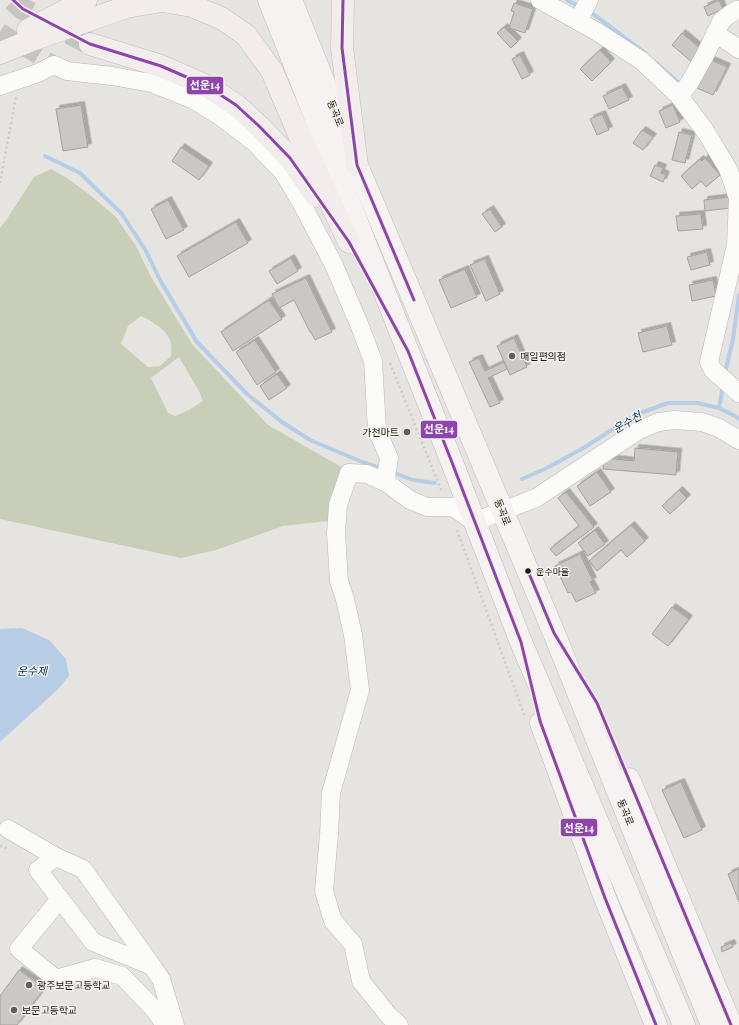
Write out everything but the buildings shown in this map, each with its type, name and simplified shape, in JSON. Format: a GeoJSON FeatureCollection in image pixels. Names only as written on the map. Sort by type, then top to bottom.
{"type":"FeatureCollection","features":[{"type":"Feature","properties":{"kind":"highway"},"geometry":{"type":"LineString","coordinates":[[0,44],[86,0]]}},
{"type":"Feature","properties":{"kind":"highway"},"geometry":{"type":"LineString","coordinates":[[343,0],[342,48],[357,165]]}},
{"type":"Feature","properties":{"kind":"highway"},"geometry":{"type":"LineString","coordinates":[[0,53],[32,40],[126,7],[162,1],[192,6],[221,18],[246,35],[272,71],[300,137],[349,242]]}},
{"type":"Feature","properties":{"kind":"highway"},"geometry":{"type":"LineString","coordinates":[[90,44],[161,66],[207,86],[236,105],[290,158],[349,242]]}},
{"type":"Feature","properties":{"kind":"main road","name":"동곡로"},"geometry":{"type":"LineString","coordinates":[[269,0],[352,207],[398,356],[474,522],[521,642],[684,1025]]}},
{"type":"Feature","properties":{"kind":"main road","name":"동곡로"},"geometry":{"type":"LineString","coordinates":[[290,0],[357,165],[554,633],[712,1025]]}},
{"type":"Feature","properties":{"kind":"main road"},"geometry":{"type":"LineString","coordinates":[[349,242],[398,356]]}},
{"type":"Feature","properties":{"kind":"main road"},"geometry":{"type":"LineString","coordinates":[[554,633],[597,703],[731,1025]]}},
{"type":"Feature","properties":{"kind":"main road"},"geometry":{"type":"LineString","coordinates":[[521,642],[540,721],[605,898],[656,1025]]}},
{"type":"Feature","properties":{"kind":"street"},"geometry":{"type":"LineString","coordinates":[[540,0],[584,10],[596,31],[684,91],[728,169],[739,198],[736,245],[709,362],[713,370],[734,388]]}},
{"type":"Feature","properties":{"kind":"street"},"geometry":{"type":"LineString","coordinates":[[684,91],[704,58],[722,20],[735,7]]}},
{"type":"Feature","properties":{"kind":"street"},"geometry":{"type":"LineString","coordinates":[[715,33],[739,49]]}},
{"type":"Feature","properties":{"kind":"street"},"geometry":{"type":"LineString","coordinates":[[0,86],[38,73],[54,65],[67,71],[112,76],[151,83],[194,100],[220,116],[253,141],[283,172],[302,204],[333,263],[359,324],[373,361],[377,430],[389,458],[387,480]]}},
{"type":"Feature","properties":{"kind":"street"},"geometry":{"type":"LineString","coordinates":[[399,1025],[389,1016],[361,981],[353,944],[333,921],[324,891],[329,834],[330,793],[360,690],[353,635],[345,599],[339,581],[336,533],[338,504],[349,473],[367,474],[387,480],[410,500],[427,507],[453,507],[474,522],[536,498],[639,430],[659,422],[674,420],[702,422],[719,428],[739,439]]}},
{"type":"Feature","properties":{"kind":"street"},"geometry":{"type":"LineString","coordinates":[[8,829],[56,857],[83,869],[161,979],[175,1025]]}},
{"type":"Feature","properties":{"kind":"street"},"geometry":{"type":"LineString","coordinates":[[56,857],[38,870],[93,942],[152,966]]}},
{"type":"Feature","properties":{"kind":"street"},"geometry":{"type":"LineString","coordinates":[[60,899],[19,949],[56,979],[95,968],[122,976],[154,1009],[165,1025]]}},
{"type":"Feature","properties":{"kind":"path"},"geometry":{"type":"LineString","coordinates":[[0,183],[16,96],[22,92]]}},
{"type":"Feature","properties":{"kind":"path"},"geometry":{"type":"LineString","coordinates":[[398,356],[448,507],[527,721]]}},
{"type":"Feature","properties":{"kind":"green space"},"geometry":{"type":"Polygon","coordinates":[[[51,169],[67,178],[116,217],[136,246],[150,275],[192,344],[268,425],[345,469],[333,499],[328,521],[283,526],[216,550],[181,558],[0,519],[0,228],[34,177],[51,169]],[[141,316],[128,326],[121,344],[148,367],[160,366],[171,356],[170,340],[165,332],[158,326],[141,316]],[[179,357],[151,378],[168,413],[175,416],[189,410],[203,401],[199,391],[179,357]]]}},
{"type":"Feature","properties":{"kind":"water","name":"운수제"},"geometry":{"type":"Polygon","coordinates":[[[22,628],[49,640],[66,659],[69,676],[57,690],[0,742],[0,629],[22,628]]]}},
{"type":"Feature","properties":{"kind":"waterway"},"geometry":{"type":"LineString","coordinates":[[567,0],[580,7]]}},
{"type":"Feature","properties":{"kind":"waterway"},"geometry":{"type":"LineString","coordinates":[[588,11],[644,52]]}},
{"type":"Feature","properties":{"kind":"waterway"},"geometry":{"type":"LineString","coordinates":[[655,62],[681,85]]}},
{"type":"Feature","properties":{"kind":"waterway"},"geometry":{"type":"LineString","coordinates":[[45,156],[80,173],[122,214],[146,251],[160,280],[197,342],[247,394],[282,422],[310,440],[362,462],[383,469]]}},
{"type":"Feature","properties":{"kind":"waterway"},"geometry":{"type":"LineString","coordinates":[[725,373],[733,339],[739,295]]}},
{"type":"Feature","properties":{"kind":"waterway"},"geometry":{"type":"LineString","coordinates":[[719,408],[723,386]]}},
{"type":"Feature","properties":{"kind":"waterway","name":"운수천"},"geometry":{"type":"LineString","coordinates":[[522,479],[549,467],[585,447],[635,415],[668,403],[697,403],[719,408],[739,419]]}},
{"type":"Feature","properties":{"kind":"waterway"},"geometry":{"type":"LineString","coordinates":[[392,472],[413,480],[435,483]]}},
{"type":"Feature","properties":{"kind":"tunnel"},"geometry":{"type":"LineString","coordinates":[[13,0],[23,9],[90,44]]}},
{"type":"Feature","properties":{"kind":"tunnel"},"geometry":{"type":"LineString","coordinates":[[0,32],[54,65]]}},
{"type":"Feature","properties":{"kind":"transit line","name":"선운14"},"geometry":{"type":"LineString","coordinates":[[13,0],[23,9],[90,44],[161,66],[207,86],[236,105],[290,158],[349,242],[408,351],[453,465],[521,642],[540,721],[605,898],[656,1025]]}},
{"type":"Feature","properties":{"kind":"transit line","name":"선운14"},"geometry":{"type":"LineString","coordinates":[[343,0],[342,48],[357,165],[414,300]]}},
{"type":"Feature","properties":{"kind":"transit line","name":"선운14"},"geometry":{"type":"LineString","coordinates":[[528,571],[554,633],[597,703],[731,1025]]}},
{"type":"Feature","properties":{"kind":"place","name":"매일편의점"},"geometry":{"type":"Point","coordinates":[512,356]}},
{"type":"Feature","properties":{"kind":"place","name":"가천마트"},"geometry":{"type":"Point","coordinates":[407,432]}},
{"type":"Feature","properties":{"kind":"place","name":"운수마을"},"geometry":{"type":"Point","coordinates":[528,571]}},
{"type":"Feature","properties":{"kind":"place","name":"광주보문고등학교"},"geometry":{"type":"Point","coordinates":[29,985]}},
{"type":"Feature","properties":{"kind":"place","name":"보문고등학교"},"geometry":{"type":"Point","coordinates":[14,1010]}}]}
